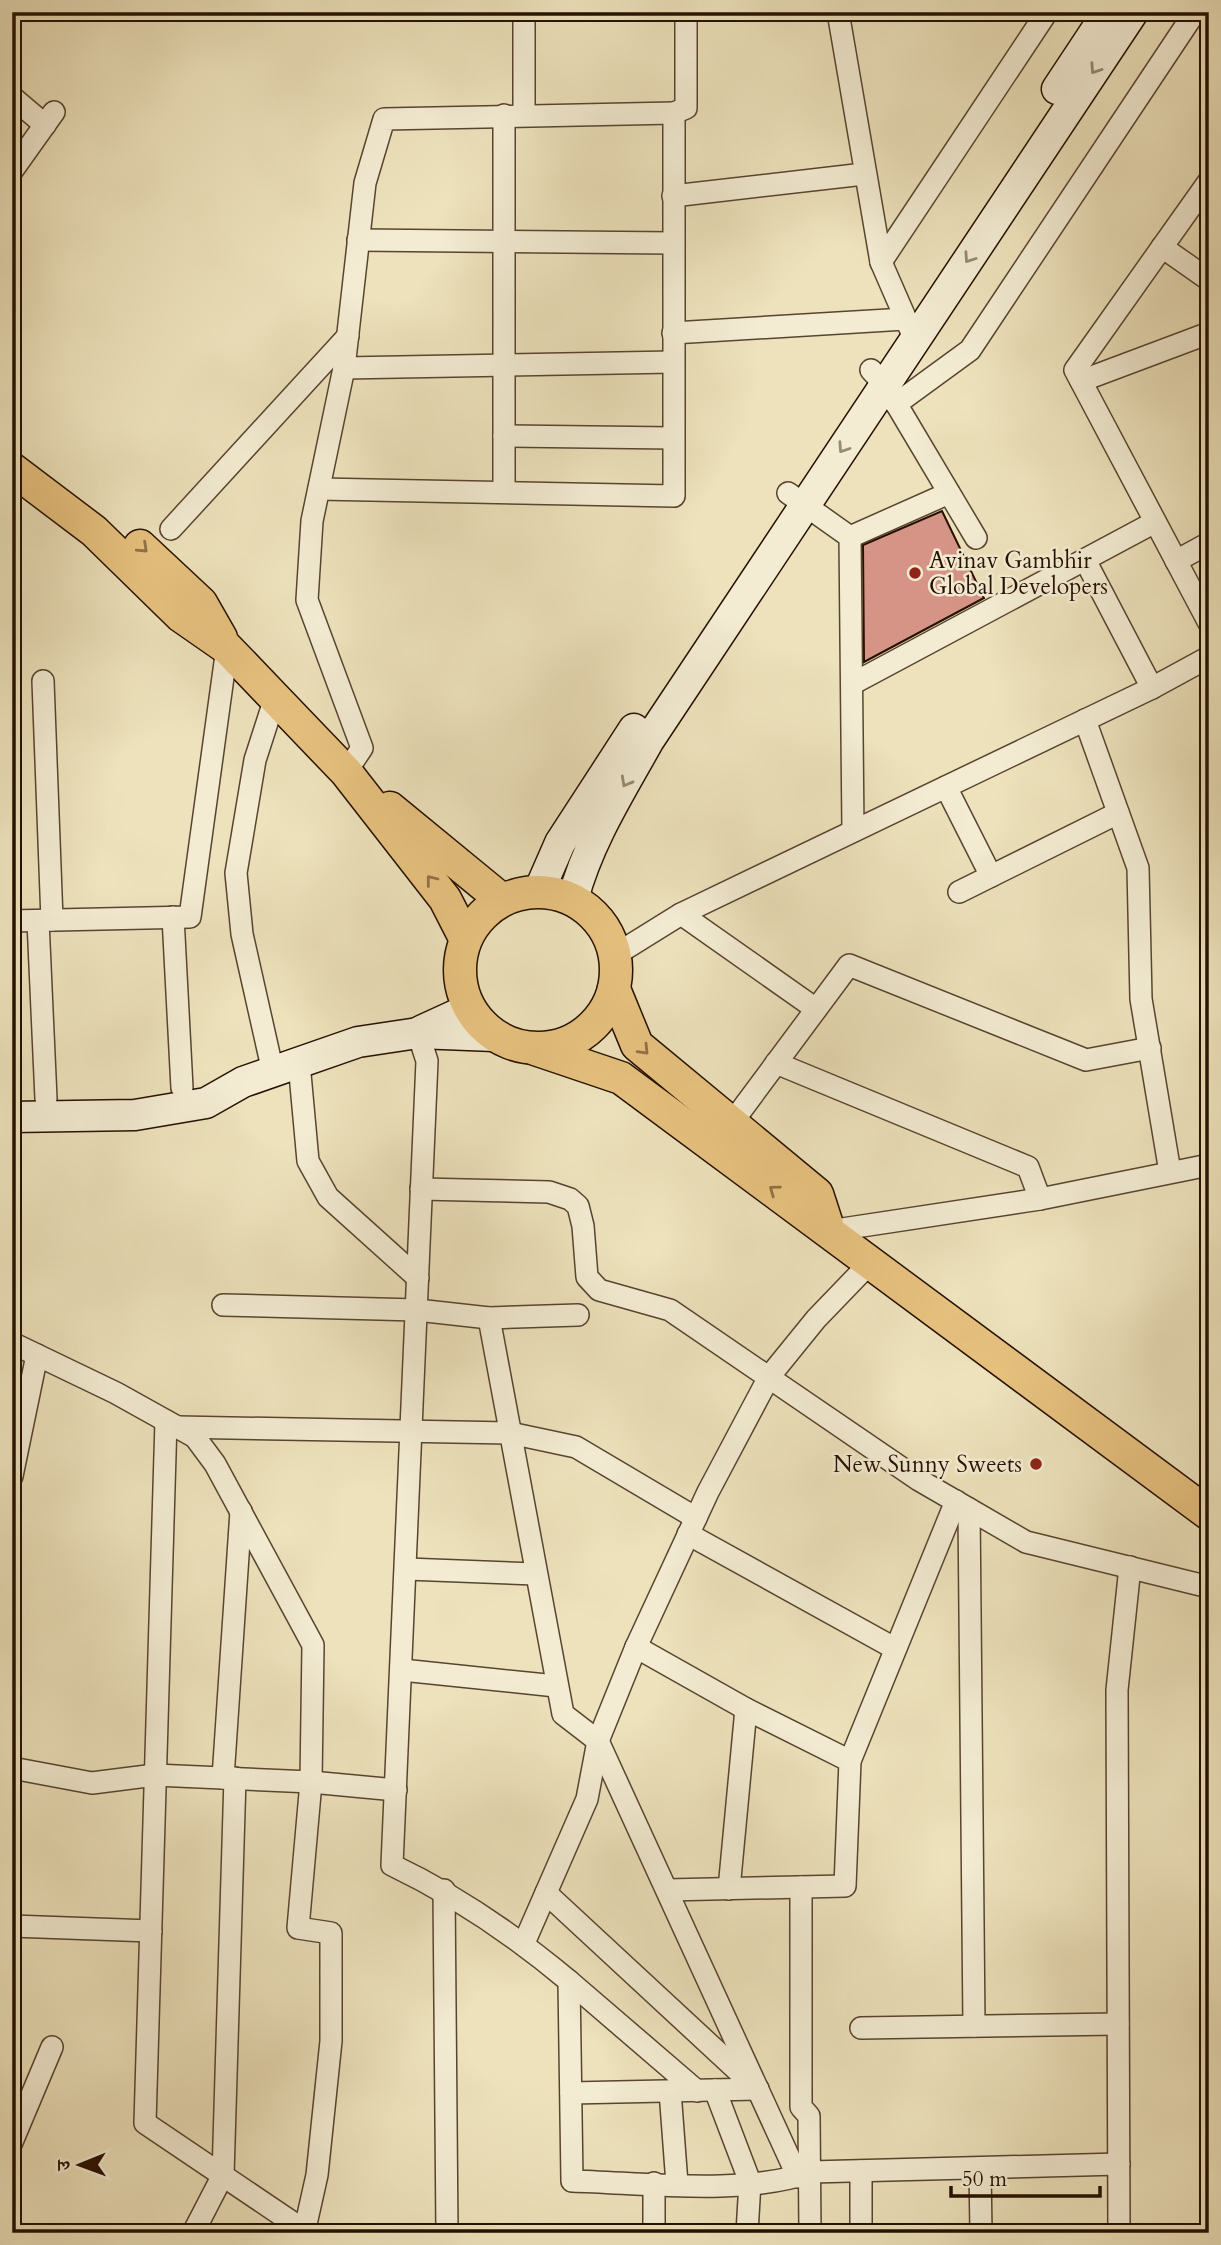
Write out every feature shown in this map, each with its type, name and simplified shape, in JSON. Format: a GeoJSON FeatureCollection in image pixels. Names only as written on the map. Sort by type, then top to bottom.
{"type":"FeatureCollection","features":[{"type":"Feature","properties":{"kind":"main road"},"geometry":{"type":"LineString","coordinates":[[12,446],[106,513],[201,603],[227,648]]}},
{"type":"Feature","properties":{"kind":"main road"},"geometry":{"type":"LineString","coordinates":[[12,469],[94,531],[181,615],[227,648],[346,772],[445,899],[465,939]]}},
{"type":"Feature","properties":{"kind":"main road"},"geometry":{"type":"LineString","coordinates":[[346,772],[502,900]]}},
{"type":"Feature","properties":{"kind":"main road"},"geometry":{"type":"LineString","coordinates":[[536,1049],[562,1045],[585,1033],[604,1014],[614,989],[615,955],[607,933],[593,913],[573,900],[539,891],[502,900],[480,916],[465,939],[459,962],[461,986],[469,1009],[494,1036],[514,1046],[536,1049],[621,1078],[1209,1514]]}},
{"type":"Feature","properties":{"kind":"main road"},"geometry":{"type":"LineString","coordinates":[[614,989],[637,1045],[817,1194],[828,1231]]}},
{"type":"Feature","properties":{"kind":"street"},"geometry":{"type":"LineString","coordinates":[[504,492],[504,242],[524,12]]}},
{"type":"Feature","properties":{"kind":"street"},"geometry":{"type":"LineString","coordinates":[[346,772],[362,748],[307,600],[312,521],[344,368],[365,183],[384,120],[514,114],[674,113],[687,108],[686,12]]}},
{"type":"Feature","properties":{"kind":"street"},"geometry":{"type":"LineString","coordinates":[[838,12],[881,262],[910,330]]}},
{"type":"Feature","properties":{"kind":"street"},"geometry":{"type":"LineString","coordinates":[[881,262],[1047,12]]}},
{"type":"Feature","properties":{"kind":"street"},"geometry":{"type":"LineString","coordinates":[[539,891],[560,843],[797,499],[884,386],[910,330],[1108,12]]}},
{"type":"Feature","properties":{"kind":"street"},"geometry":{"type":"LineString","coordinates":[[910,330],[1133,12]]}},
{"type":"Feature","properties":{"kind":"street"},"geometry":{"type":"LineString","coordinates":[[884,386],[970,350],[1195,12]]}},
{"type":"Feature","properties":{"kind":"street"},"geometry":{"type":"LineString","coordinates":[[12,97],[50,118],[12,171]]}},
{"type":"Feature","properties":{"kind":"street"},"geometry":{"type":"LineString","coordinates":[[319,489],[674,496],[674,113]]}},
{"type":"Feature","properties":{"kind":"street"},"geometry":{"type":"LineString","coordinates":[[673,196],[864,174]]}},
{"type":"Feature","properties":{"kind":"street"},"geometry":{"type":"LineString","coordinates":[[1208,182],[1075,370],[1209,623]]}},
{"type":"Feature","properties":{"kind":"street"},"geometry":{"type":"LineString","coordinates":[[358,240],[673,243]]}},
{"type":"Feature","properties":{"kind":"street"},"geometry":{"type":"LineString","coordinates":[[1162,247],[1209,280]]}},
{"type":"Feature","properties":{"kind":"street"},"geometry":{"type":"LineString","coordinates":[[673,333],[910,330]]}},
{"type":"Feature","properties":{"kind":"street"},"geometry":{"type":"LineString","coordinates":[[171,529],[348,335]]}},
{"type":"Feature","properties":{"kind":"street"},"geometry":{"type":"LineString","coordinates":[[1081,381],[1206,342]]}},
{"type":"Feature","properties":{"kind":"street"},"geometry":{"type":"LineString","coordinates":[[344,368],[673,362]]}},
{"type":"Feature","properties":{"kind":"street"},"geometry":{"type":"LineString","coordinates":[[884,386],[976,538]]}},
{"type":"Feature","properties":{"kind":"street"},"geometry":{"type":"LineString","coordinates":[[504,436],[673,438]]}},
{"type":"Feature","properties":{"kind":"street"},"geometry":{"type":"LineString","coordinates":[[850,537],[949,493]]}},
{"type":"Feature","properties":{"kind":"street"},"geometry":{"type":"LineString","coordinates":[[797,499],[850,537]]}},
{"type":"Feature","properties":{"kind":"street"},"geometry":{"type":"LineString","coordinates":[[573,900],[580,873],[598,831],[649,740],[797,499]]}},
{"type":"Feature","properties":{"kind":"street"},"geometry":{"type":"LineString","coordinates":[[852,684],[1155,522]]}},
{"type":"Feature","properties":{"kind":"street"},"geometry":{"type":"LineString","coordinates":[[850,537],[853,831]]}},
{"type":"Feature","properties":{"kind":"street"},"geometry":{"type":"LineString","coordinates":[[1176,561],[1209,543]]}},
{"type":"Feature","properties":{"kind":"street"},"geometry":{"type":"LineString","coordinates":[[1085,560],[1152,688]]}},
{"type":"Feature","properties":{"kind":"street"},"geometry":{"type":"LineString","coordinates":[[12,921],[190,917],[227,648]]}},
{"type":"Feature","properties":{"kind":"street"},"geometry":{"type":"LineString","coordinates":[[615,955],[681,914],[1152,688],[1209,657]]}},
{"type":"Feature","properties":{"kind":"street"},"geometry":{"type":"LineString","coordinates":[[43,681],[46,1099]]}},
{"type":"Feature","properties":{"kind":"street"},"geometry":{"type":"LineString","coordinates":[[275,698],[255,760],[236,873],[242,933],[286,1067],[308,1161],[328,1197],[418,1278]]}},
{"type":"Feature","properties":{"kind":"street"},"geometry":{"type":"LineString","coordinates":[[1085,720],[1138,868],[1141,999],[1170,1172]]}},
{"type":"Feature","properties":{"kind":"street"},"geometry":{"type":"LineString","coordinates":[[946,786],[991,876]]}},
{"type":"Feature","properties":{"kind":"street"},"geometry":{"type":"LineString","coordinates":[[959,892],[1118,813]]}},
{"type":"Feature","properties":{"kind":"street"},"geometry":{"type":"LineString","coordinates":[[681,914],[816,1009]]}},
{"type":"Feature","properties":{"kind":"street"},"geometry":{"type":"LineString","coordinates":[[173,917],[182,1087]]}},
{"type":"Feature","properties":{"kind":"street"},"geometry":{"type":"LineString","coordinates":[[731,1124],[849,965],[1086,1060],[1150,1048]]}},
{"type":"Feature","properties":{"kind":"street"},"geometry":{"type":"LineString","coordinates":[[418,1033],[469,1009]]}},
{"type":"Feature","properties":{"kind":"street"},"geometry":{"type":"LineString","coordinates":[[418,1033],[427,1061],[407,1569],[392,1865],[444,1890],[524,1943],[706,2091],[750,2182],[747,2233]]}},
{"type":"Feature","properties":{"kind":"street"},"geometry":{"type":"LineString","coordinates":[[12,1117],[135,1115],[206,1103],[243,1082],[358,1042],[418,1033],[494,1036]]}},
{"type":"Feature","properties":{"kind":"street"},"geometry":{"type":"LineString","coordinates":[[776,1063],[1028,1167],[1040,1199]]}},
{"type":"Feature","properties":{"kind":"street"},"geometry":{"type":"LineString","coordinates":[[12,1100],[133,1096],[182,1087],[243,1082]]}},
{"type":"Feature","properties":{"kind":"street"},"geometry":{"type":"LineString","coordinates":[[828,1231],[1040,1199],[1209,1165]]}},
{"type":"Feature","properties":{"kind":"street"},"geometry":{"type":"LineString","coordinates":[[421,1189],[549,1192],[570,1199],[578,1206],[583,1226],[587,1277],[599,1290],[670,1310],[919,1480],[1026,1542],[1209,1587]]}},
{"type":"Feature","properties":{"kind":"street"},"geometry":{"type":"LineString","coordinates":[[524,1943],[587,1799],[598,1741],[636,1647],[692,1526],[769,1377],[816,1319],[869,1264]]}},
{"type":"Feature","properties":{"kind":"street"},"geometry":{"type":"LineString","coordinates":[[223,1305],[416,1310],[489,1318],[578,1315]]}},
{"type":"Feature","properties":{"kind":"street"},"geometry":{"type":"LineString","coordinates":[[489,1318],[556,1686],[564,1714],[598,1741],[758,2089],[804,2174]]}},
{"type":"Feature","properties":{"kind":"street"},"geometry":{"type":"LineString","coordinates":[[12,1343],[37,1355],[171,1424],[195,1437],[215,1464],[313,1644],[311,1782],[298,1928],[331,1933],[331,2040],[317,2175],[304,2232],[145,2123],[171,1424]]}},
{"type":"Feature","properties":{"kind":"street"},"geometry":{"type":"LineString","coordinates":[[12,1476],[37,1355]]}},
{"type":"Feature","properties":{"kind":"street"},"geometry":{"type":"LineString","coordinates":[[171,1424],[510,1433],[576,1447],[692,1526],[894,1648]]}},
{"type":"Feature","properties":{"kind":"street"},"geometry":{"type":"LineString","coordinates":[[668,1890],[845,1886],[850,1761],[894,1648],[962,1505]]}},
{"type":"Feature","properties":{"kind":"street"},"geometry":{"type":"LineString","coordinates":[[962,1505],[974,2026]]}},
{"type":"Feature","properties":{"kind":"street"},"geometry":{"type":"LineString","coordinates":[[193,2233],[223,2175],[229,1778],[241,1511]]}},
{"type":"Feature","properties":{"kind":"street"},"geometry":{"type":"LineString","coordinates":[[1119,2233],[1117,1690],[1130,1567]]}},
{"type":"Feature","properties":{"kind":"street"},"geometry":{"type":"LineString","coordinates":[[407,1569],[536,1574]]}},
{"type":"Feature","properties":{"kind":"street"},"geometry":{"type":"LineString","coordinates":[[636,1647],[746,1709],[850,1761]]}},
{"type":"Feature","properties":{"kind":"street"},"geometry":{"type":"LineString","coordinates":[[402,1670],[556,1686]]}},
{"type":"Feature","properties":{"kind":"street"},"geometry":{"type":"LineString","coordinates":[[729,1889],[746,1709]]}},
{"type":"Feature","properties":{"kind":"street"},"geometry":{"type":"LineString","coordinates":[[12,1768],[92,1783],[156,1775],[311,1782],[396,1790]]}},
{"type":"Feature","properties":{"kind":"street"},"geometry":{"type":"LineString","coordinates":[[802,1887],[801,2107],[809,2116],[804,2174],[810,2233]]}},
{"type":"Feature","properties":{"kind":"street"},"geometry":{"type":"LineString","coordinates":[[444,1890],[447,2233]]}},
{"type":"Feature","properties":{"kind":"street"},"geometry":{"type":"LineString","coordinates":[[546,1893],[758,2089]]}},
{"type":"Feature","properties":{"kind":"street"},"geometry":{"type":"LineString","coordinates":[[12,1926],[151,1931]]}},
{"type":"Feature","properties":{"kind":"street"},"geometry":{"type":"LineString","coordinates":[[569,1981],[572,2181],[677,2184],[750,2182],[804,2174],[861,2171],[1119,2164]]}},
{"type":"Feature","properties":{"kind":"street"},"geometry":{"type":"LineString","coordinates":[[860,2028],[1118,2024]]}},
{"type":"Feature","properties":{"kind":"street"},"geometry":{"type":"LineString","coordinates":[[12,2142],[52,2047]]}},
{"type":"Feature","properties":{"kind":"street"},"geometry":{"type":"LineString","coordinates":[[571,2093],[758,2089]]}},
{"type":"Feature","properties":{"kind":"street"},"geometry":{"type":"LineString","coordinates":[[670,2091],[677,2184]]}},
{"type":"Feature","properties":{"kind":"street"},"geometry":{"type":"LineString","coordinates":[[980,2168],[981,2233]]}},
{"type":"Feature","properties":{"kind":"street"},"geometry":{"type":"LineString","coordinates":[[861,2171],[861,2233]]}},
{"type":"Feature","properties":{"kind":"street"},"geometry":{"type":"LineString","coordinates":[[654,2183],[654,2233]]}},
{"type":"Feature","properties":{"kind":"building","name":"Avinav Gambhir Global Developers"},"geometry":{"type":"Polygon","coordinates":[[[942,511],[984,598],[864,662],[863,545],[942,511]]]}},
{"type":"Feature","properties":{"kind":"place","name":"Avinav Gambhir Global Developers"},"geometry":{"type":"Point","coordinates":[915,573]}},
{"type":"Feature","properties":{"kind":"place","name":"New Sunny Sweets"},"geometry":{"type":"Point","coordinates":[1036,1464]}}]}
